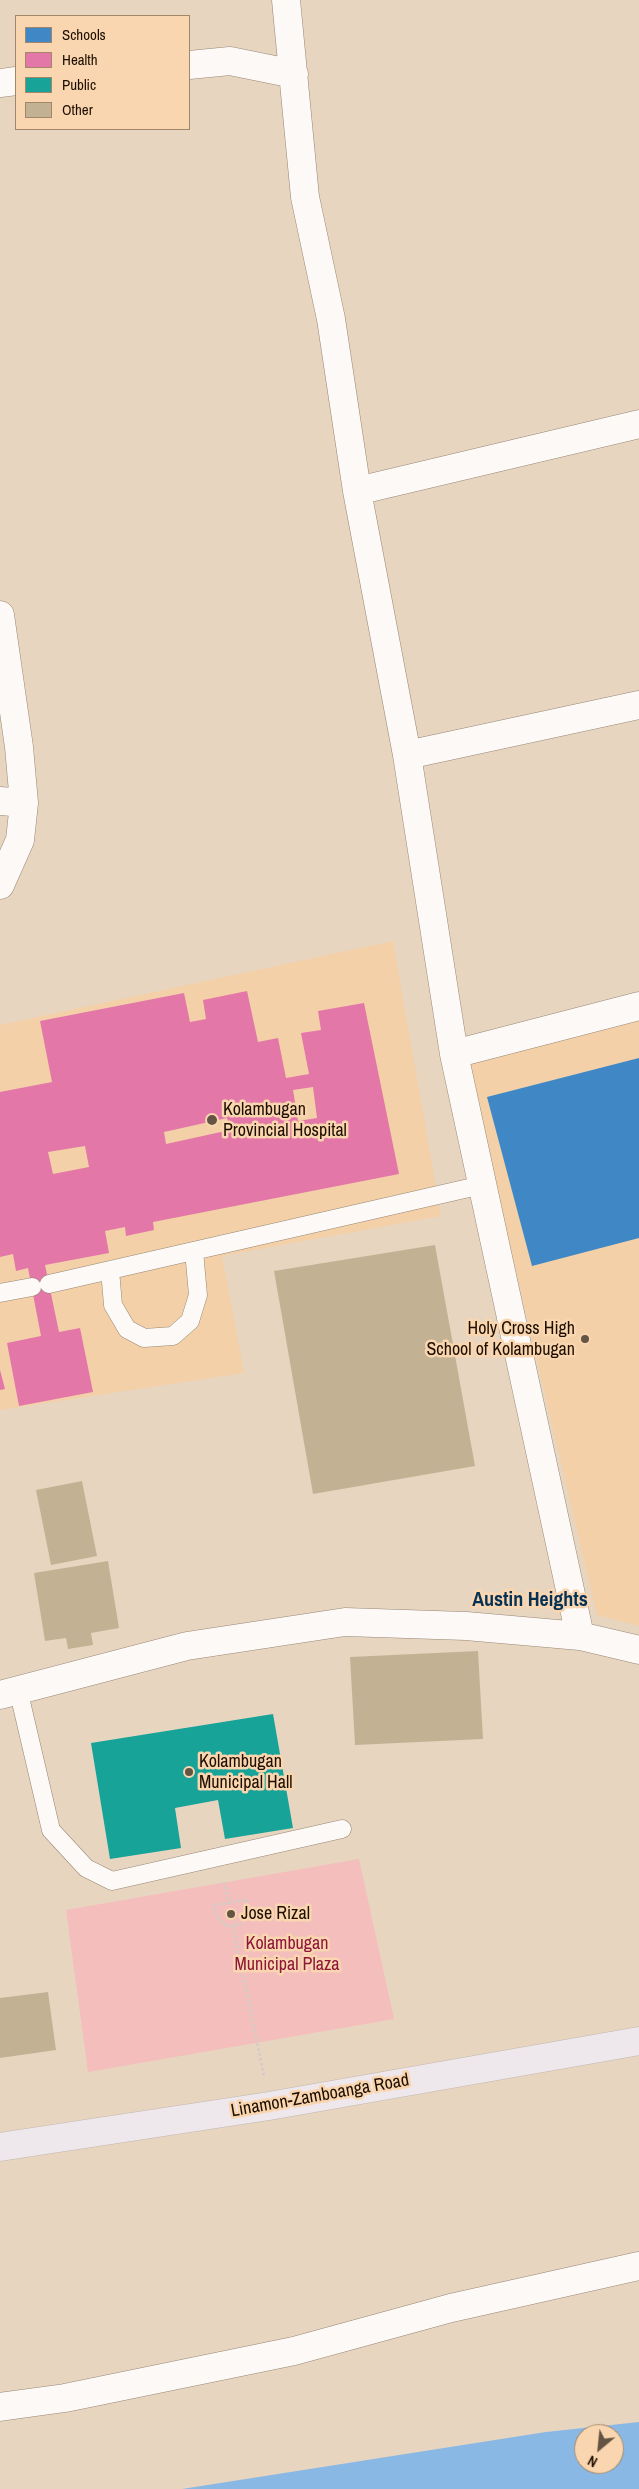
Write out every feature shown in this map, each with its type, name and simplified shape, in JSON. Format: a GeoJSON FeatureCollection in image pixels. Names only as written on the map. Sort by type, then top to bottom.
{"type":"FeatureCollection","features":[{"type":"Feature","properties":{"kind":"highway","name":"Linamon-Zamboanga Road"},"geometry":{"type":"LineString","coordinates":[[0,2147],[269,2106],[639,2040]]}},
{"type":"Feature","properties":{"kind":"street"},"geometry":{"type":"LineString","coordinates":[[286,0],[305,197],[331,318],[357,491],[407,755],[454,1054],[580,1636]]}},
{"type":"Feature","properties":{"kind":"street"},"geometry":{"type":"LineString","coordinates":[[190,65],[230,61],[294,74]]}},
{"type":"Feature","properties":{"kind":"street"},"geometry":{"type":"LineString","coordinates":[[0,83],[15,82]]}},
{"type":"Feature","properties":{"kind":"street"},"geometry":{"type":"LineString","coordinates":[[357,491],[639,424]]}},
{"type":"Feature","properties":{"kind":"street"},"geometry":{"type":"LineString","coordinates":[[0,615],[19,747],[12,802],[20,840],[0,885]]}},
{"type":"Feature","properties":{"kind":"street"},"geometry":{"type":"LineString","coordinates":[[407,755],[639,705]]}},
{"type":"Feature","properties":{"kind":"street"},"geometry":{"type":"LineString","coordinates":[[454,1054],[639,1006]]}},
{"type":"Feature","properties":{"kind":"street"},"geometry":{"type":"LineString","coordinates":[[9,1692],[187,1646],[345,1622],[466,1626],[580,1636],[639,1650]]}},
{"type":"Feature","properties":{"kind":"street"},"geometry":{"type":"LineString","coordinates":[[0,2406],[65,2398],[294,2351],[451,2308],[639,2266]]}},
{"type":"Feature","properties":{"kind":"lane"},"geometry":{"type":"LineString","coordinates":[[49,1284],[482,1185]]}},
{"type":"Feature","properties":{"kind":"lane"},"geometry":{"type":"LineString","coordinates":[[110,1270],[113,1305],[127,1329],[144,1338],[173,1336],[190,1321],[198,1296],[194,1251]]}},
{"type":"Feature","properties":{"kind":"lane"},"geometry":{"type":"LineString","coordinates":[[0,1293],[32,1287]]}},
{"type":"Feature","properties":{"kind":"lane"},"geometry":{"type":"LineString","coordinates":[[9,1692],[51,1830],[86,1868],[112,1881],[342,1829]]}},
{"type":"Feature","properties":{"kind":"path"},"geometry":{"type":"LineString","coordinates":[[246,1900],[247,1913],[245,1919],[233,1926],[220,1922],[216,1916],[214,1905],[246,1900]]}},
{"type":"Feature","properties":{"kind":"path"},"geometry":{"type":"LineString","coordinates":[[233,1926],[252,2009],[269,2106]]}},
{"type":"Feature","properties":{"kind":"shaded area","name":"Kolambugan Provincial Hospital"},"geometry":{"type":"Polygon","coordinates":[[[393,941],[441,1216],[222,1256],[244,1373],[0,1410],[0,1025],[393,941]]]}},
{"type":"Feature","properties":{"kind":"shaded area","name":"Holy Cross High School of Kolambugan"},"geometry":{"type":"Polygon","coordinates":[[[639,1020],[639,1626],[597,1615],[467,1064],[639,1020]]]}},
{"type":"Feature","properties":{"kind":"green space","name":"Kolambugan Municipal Plaza"},"geometry":{"type":"Polygon","coordinates":[[[359,1859],[394,2019],[88,2072],[66,1910],[359,1859]]]}},
{"type":"Feature","properties":{"kind":"water"},"geometry":{"type":"Polygon","coordinates":[[[639,2422],[639,2489],[182,2489],[574,2429],[574,2474],[624,2474],[624,2424],[620,2424],[639,2422]]]}},
{"type":"Feature","properties":{"kind":"building: Schools"},"geometry":{"type":"Polygon","coordinates":[[[639,1058],[639,1238],[532,1266],[487,1097],[639,1058]]]}},
{"type":"Feature","properties":{"kind":"building: Health"},"geometry":{"type":"Polygon","coordinates":[[[247,991],[258,1042],[278,1038],[286,1078],[309,1074],[301,1033],[321,1030],[318,1011],[364,1003],[399,1174],[153,1222],[154,1230],[126,1236],[125,1227],[105,1231],[109,1253],[45,1265],[59,1332],[80,1328],[93,1392],[19,1406],[7,1343],[41,1336],[28,1268],[16,1271],[13,1254],[0,1257],[0,1092],[52,1082],[40,1021],[184,993],[190,1022],[206,1019],[203,1000],[247,991]],[[313,1087],[293,1090],[298,1121],[317,1118],[313,1087]],[[227,1118],[164,1132],[166,1144],[230,1130],[227,1118]],[[85,1146],[48,1152],[53,1174],[89,1167],[85,1146]]]}},
{"type":"Feature","properties":{"kind":"building: Health"},"geometry":{"type":"Polygon","coordinates":[[[0,1370],[5,1389],[0,1390],[0,1370]]]}},
{"type":"Feature","properties":{"kind":"building: Public","name":"Kolambugan Municipal Hall"},"geometry":{"type":"Polygon","coordinates":[[[273,1714],[293,1828],[225,1839],[218,1800],[175,1808],[181,1848],[110,1859],[91,1743],[273,1714]]]}},
{"type":"Feature","properties":{"kind":"building: Other"},"geometry":{"type":"Polygon","coordinates":[[[435,1245],[475,1466],[313,1494],[274,1271],[435,1245]]]}},
{"type":"Feature","properties":{"kind":"building: Other"},"geometry":{"type":"Polygon","coordinates":[[[82,1481],[97,1556],[51,1565],[36,1490],[82,1481]]]}},
{"type":"Feature","properties":{"kind":"building: Other"},"geometry":{"type":"Polygon","coordinates":[[[108,1561],[119,1628],[91,1633],[93,1645],[68,1649],[66,1638],[45,1641],[34,1573],[108,1561]]]}},
{"type":"Feature","properties":{"kind":"building: Other"},"geometry":{"type":"Polygon","coordinates":[[[478,1651],[483,1739],[355,1745],[350,1657],[478,1651]]]}},
{"type":"Feature","properties":{"kind":"building: Other"},"geometry":{"type":"Polygon","coordinates":[[[48,1992],[56,2050],[0,2058],[0,1998],[48,1992]]]}},
{"type":"Feature","properties":{"kind":"place","name":"Kolambugan Provincial Hospital"},"geometry":{"type":"Point","coordinates":[212,1120]}},
{"type":"Feature","properties":{"kind":"place","name":"Holy Cross High School of Kolambugan"},"geometry":{"type":"Point","coordinates":[585,1339]}},
{"type":"Feature","properties":{"kind":"place","name":"Kolambugan Municipal Hall"},"geometry":{"type":"Point","coordinates":[189,1772]}},
{"type":"Feature","properties":{"kind":"place","name":"Jose Rizal"},"geometry":{"type":"Point","coordinates":[231,1914]}},
{"type":"Feature","properties":{"kind":"district","name":"Austin Heights"},"geometry":{"type":"Point","coordinates":[530,1601]}}]}
